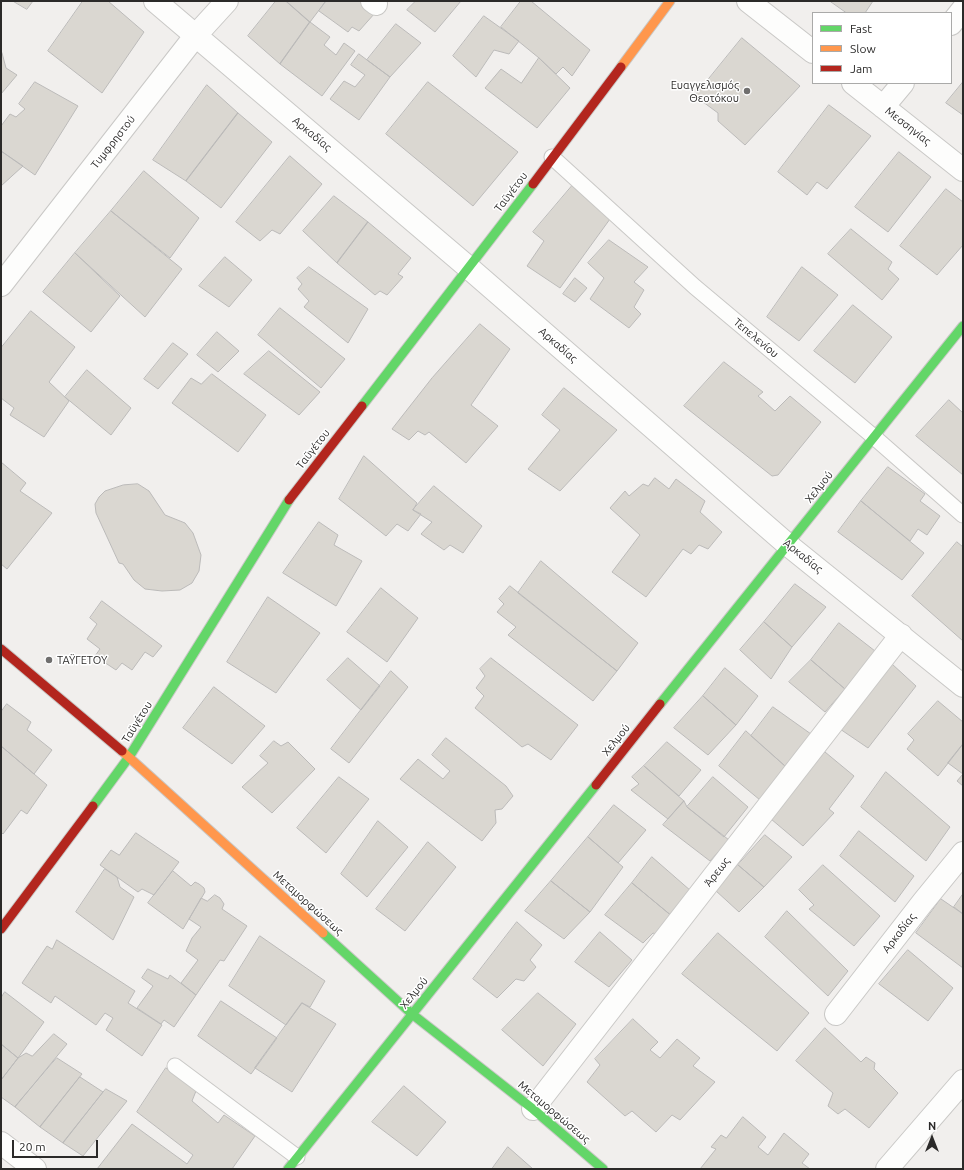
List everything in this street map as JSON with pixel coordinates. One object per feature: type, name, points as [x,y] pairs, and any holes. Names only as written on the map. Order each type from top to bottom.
[{"type":"street","name":"Αρκαδίας","points":[[155,1],[469,268],[788,544],[963,686]]},
{"type":"street","name":"Τυμφρηστού","points":[[1,285],[196,35],[226,1]]},
{"type":"street","name":"Ταϋγέτου","points":[[1,929],[129,757],[289,500],[469,268],[670,1]]},
{"type":"street","points":[[748,1],[812,51]]},
{"type":"street","points":[[952,23],[963,9]]},
{"type":"street","name":"Μεσσηνίας","points":[[854,84],[963,170]]},
{"type":"street","points":[[883,107],[902,84]]},
{"type":"street","name":"Χελμού","points":[[293,1163],[963,326]]},
{"type":"street","name":"Άρεως","points":[[533,1109],[901,635]]},
{"type":"street","name":"Μεταμορφώσεως","points":[[1,649],[129,757],[412,1014],[533,1109],[603,1169]]},
{"type":"street","name":"Αρκαδίας","points":[[836,1014],[918,908],[963,853]]},
{"type":"street","points":[[887,1169],[963,1081]]},
{"type":"street","points":[[1,1143],[35,1169]]},
{"type":"lane","name":"Τεπελενίου","points":[[552,157],[694,287],[963,515]]},
{"type":"lane","points":[[174,1066],[293,1163]]},
{"type":"building","points":[[13,1],[33,1],[27,9]]},
{"type":"building","points":[[83,1],[108,1],[144,32],[102,93],[48,51]]},
{"type":"building","points":[[276,1],[286,1],[310,22],[280,64],[248,36]]},
{"type":"building","points":[[286,1],[326,1],[310,22]]},
{"type":"building","points":[[326,1],[363,1],[375,13],[359,31],[352,27],[348,32],[319,11]]},
{"type":"building","points":[[416,1],[461,1],[435,32],[407,10]]},
{"type":"building","points":[[521,1],[531,1],[590,50],[572,76],[563,67],[556,74],[501,27]]},
{"type":"building","points":[[830,1],[873,1],[866,12],[846,12]]},
{"type":"building","points":[[484,16],[519,41],[509,54],[494,50],[476,77],[453,56]]},
{"type":"building","points":[[310,22],[330,37],[324,45],[336,55],[344,43],[355,51],[322,96],[280,64]]},
{"type":"building","points":[[396,24],[421,43],[390,77],[367,60]]},
{"type":"building","name":"Ευαγγελισμός Θεοτόκου","points":[[742,38],[800,86],[745,145],[718,121],[718,113],[695,96]]},
{"type":"building","points":[[1,51],[6,68],[17,75],[1,94]]},
{"type":"building","points":[[359,54],[390,77],[359,120],[330,99],[344,81],[355,87],[365,75],[351,65]]},
{"type":"building","points":[[539,58],[570,88],[537,128],[485,88],[501,69],[521,83]]},
{"type":"building","points":[[35,82],[78,106],[35,175],[1,151],[1,126],[10,114],[16,117],[25,109],[19,104]]},
{"type":"building","points":[[428,82],[518,152],[473,206],[386,134]]},
{"type":"building","points":[[963,82],[963,115],[946,103]]},
{"type":"building","points":[[207,85],[238,113],[186,181],[153,160]]},
{"type":"building","points":[[829,105],[871,136],[827,189],[817,182],[807,195],[778,172]]},
{"type":"building","points":[[238,113],[272,142],[221,208],[186,181]]},
{"type":"building","points":[[1,151],[23,166],[1,186]]},
{"type":"building","points":[[899,152],[931,177],[888,232],[855,207]]},
{"type":"building","points":[[290,156],[322,184],[280,234],[272,230],[260,241],[236,222]]},
{"type":"building","points":[[144,171],[199,218],[170,258],[111,211]]},
{"type":"building","points":[[572,186],[610,219],[560,288],[527,266],[544,241],[533,232]]},
{"type":"building","points":[[946,189],[963,202],[963,245],[937,275],[900,246]]},
{"type":"building","points":[[334,196],[368,222],[337,263],[303,231]]},
{"type":"building","points":[[111,211],[182,269],[145,317],[75,253]]},
{"type":"building","points":[[368,222],[411,258],[398,274],[403,277],[387,295],[380,291],[375,295],[337,263]]},
{"type":"building","points":[[851,229],[892,262],[888,269],[899,279],[882,300],[828,254]]},
{"type":"building","points":[[609,240],[648,267],[634,282],[644,290],[634,307],[641,314],[629,328],[590,299],[604,278],[588,263]]},
{"type":"building","points":[[75,253],[120,296],[91,332],[43,292]]},
{"type":"building","points":[[225,257],[252,280],[229,307],[199,286]]},
{"type":"building","points":[[309,267],[368,309],[348,343],[304,307],[309,301],[298,289],[302,284],[297,278]]},
{"type":"building","points":[[802,267],[838,295],[799,341],[767,317]]},
{"type":"building","points":[[575,278],[587,288],[575,302],[563,294]]},
{"type":"building","points":[[853,305],[892,337],[855,383],[814,351]]},
{"type":"building","points":[[280,308],[345,359],[321,388],[258,335]]},
{"type":"building","points":[[31,311],[75,347],[49,382],[69,401],[44,437],[10,415],[14,408],[1,398],[1,348]]},
{"type":"building","points":[[480,324],[510,349],[471,405],[498,426],[466,463],[429,432],[425,435],[418,431],[409,440],[392,429],[432,378]]},
{"type":"building","points":[[217,332],[239,351],[218,372],[197,355]]},
{"type":"building","points":[[173,343],[188,354],[158,389],[144,379]]},
{"type":"building","points":[[269,351],[320,392],[299,415],[244,374]]},
{"type":"building","points":[[724,362],[763,392],[758,396],[775,411],[790,396],[821,422],[778,475],[772,476],[684,406]]},
{"type":"building","points":[[87,370],[131,408],[111,435],[65,397]]},
{"type":"building","points":[[212,374],[266,415],[238,452],[172,403],[191,378],[201,384]]},
{"type":"building","points":[[564,388],[617,430],[560,491],[528,469],[560,430],[542,415]]},
{"type":"building","points":[[949,400],[963,413],[963,475],[916,436]]},
{"type":"building","points":[[364,456],[417,503],[413,510],[421,514],[408,531],[397,524],[386,536],[339,499]]},
{"type":"building","points":[[1,462],[26,483],[20,491],[52,513],[7,569],[1,564]]},
{"type":"building","points":[[888,467],[925,494],[920,501],[940,516],[927,535],[918,529],[910,541],[861,501]]},
{"type":"building","points":[[655,478],[669,489],[676,479],[705,501],[700,512],[722,532],[708,549],[699,545],[691,554],[683,549],[646,597],[612,572],[640,535],[610,508],[625,491],[629,496],[643,484],[648,486]]},
{"type":"building","points":[[138,484],[149,491],[165,515],[185,523],[193,533],[201,555],[199,571],[192,583],[180,590],[162,591],[145,589],[134,580],[123,564],[119,563],[96,513],[95,504],[105,491],[123,485]]},
{"type":"building","points":[[434,486],[482,526],[463,553],[450,545],[444,550],[421,534],[432,522],[413,510]]},
{"type":"building","points":[[861,501],[924,553],[902,580],[838,532]]},
{"type":"building","points":[[319,522],[338,535],[334,545],[362,561],[336,606],[283,573]]},
{"type":"building","points":[[957,542],[963,547],[963,641],[912,596]]},
{"type":"building","points":[[541,561],[638,643],[617,671],[518,593]]},
{"type":"building","points":[[795,584],[826,607],[792,647],[764,622]]},
{"type":"building","points":[[510,586],[617,671],[593,701],[508,635],[516,627],[497,612],[504,604],[499,599]]},
{"type":"building","points":[[381,588],[418,618],[387,662],[347,632]]},
{"type":"building","points":[[268,597],[320,633],[276,693],[227,662]]},
{"type":"building","points":[[102,601],[162,646],[153,657],[145,652],[132,670],[122,663],[116,670],[95,656],[100,649],[87,639],[97,624],[90,618]]},
{"type":"building","points":[[764,622],[792,647],[771,679],[740,650]]},
{"type":"building","points":[[839,623],[875,651],[845,689],[811,660]]},
{"type":"building","points":[[348,658],[380,686],[361,710],[327,680]]},
{"type":"building","points":[[491,658],[578,725],[551,760],[528,744],[522,747],[475,708],[484,696],[476,688],[485,676],[480,669]]},
{"type":"building","points":[[811,660],[845,689],[825,712],[789,682]]},
{"type":"building","points":[[892,664],[916,686],[868,748],[840,729]]},
{"type":"building","points":[[725,668],[758,696],[736,725],[703,696]]},
{"type":"building","points":[[391,671],[408,687],[349,763],[331,749]]},
{"type":"building","points":[[214,687],[265,726],[232,764],[183,728]]},
{"type":"building","points":[[703,696],[736,725],[708,755],[674,728]]},
{"type":"building","points":[[938,701],[963,722],[963,744],[938,776],[907,749],[914,740],[908,734]]},
{"type":"building","points":[[7,704],[31,722],[27,730],[52,750],[34,774],[1,746],[1,712]]},
{"type":"building","points":[[773,707],[811,734],[785,766],[751,736]]},
{"type":"building","points":[[746,731],[785,766],[760,800],[719,766]]},
{"type":"building","points":[[446,738],[506,786],[513,796],[502,809],[495,810],[496,823],[482,841],[400,779],[418,759],[443,779],[450,771],[432,755]]},
{"type":"building","points":[[274,741],[281,746],[288,742],[315,769],[272,813],[242,787],[268,763],[260,756]]},
{"type":"building","points":[[667,742],[701,770],[679,796],[644,766]]},
{"type":"building","points":[[963,744],[963,774],[948,763]]},
{"type":"building","points":[[1,746],[47,785],[27,814],[21,810],[3,834],[1,832]]},
{"type":"building","points":[[825,752],[854,776],[829,809],[834,813],[803,846],[771,819]]},
{"type":"building","points":[[644,766],[684,801],[668,819],[631,790],[639,784],[632,777]]},
{"type":"building","points":[[886,772],[950,827],[926,861],[861,807]]},
{"type":"building","points":[[963,774],[963,786],[957,781]]},
{"type":"building","points":[[339,777],[369,799],[326,853],[297,828]]},
{"type":"building","points":[[713,777],[748,807],[724,837],[687,807]]},
{"type":"building","points":[[684,801],[687,807],[729,840],[710,861],[663,825]]},
{"type":"building","points":[[614,805],[646,830],[618,863],[588,837]]},
{"type":"building","points":[[378,821],[408,847],[367,897],[341,874]]},
{"type":"building","points":[[859,831],[914,876],[895,902],[840,856]]},
{"type":"building","points":[[136,833],[179,862],[154,895],[142,889],[138,892],[100,865],[111,850],[119,855]]},
{"type":"building","points":[[765,835],[792,857],[764,887],[738,865]]},
{"type":"building","points":[[588,837],[623,867],[590,912],[551,881]]},
{"type":"building","points":[[428,842],[456,867],[405,931],[376,909]]},
{"type":"building","points":[[652,857],[691,891],[673,917],[632,883]]},
{"type":"building","points":[[738,865],[764,887],[739,912],[715,890]]},
{"type":"building","points":[[823,865],[880,916],[854,946],[809,909],[814,905],[799,890]]},
{"type":"building","points":[[105,869],[117,877],[120,887],[134,897],[113,940],[76,912]]},
{"type":"building","points":[[173,871],[191,886],[195,882],[199,884],[204,888],[205,892],[183,929],[148,903]]},
{"type":"building","points":[[551,881],[590,912],[564,939],[525,911]]},
{"type":"building","points":[[632,883],[673,917],[658,935],[653,933],[643,943],[605,915]]},
{"type":"building","points":[[963,894],[963,914],[954,907]]},
{"type":"building","points":[[215,895],[220,898],[224,904],[222,909],[247,926],[224,961],[220,960],[196,995],[181,983],[198,960],[186,951],[192,938],[201,927],[189,919],[201,898],[207,901]]},
{"type":"building","points":[[941,899],[963,914],[963,968],[916,933]]},
{"type":"building","points":[[787,911],[848,971],[828,996],[765,937]]},
{"type":"building","points":[[517,922],[542,945],[530,960],[536,967],[524,981],[516,979],[497,998],[473,979]]},
{"type":"building","points":[[600,932],[632,960],[609,987],[575,962]]},
{"type":"building","points":[[718,933],[809,1013],[777,1051],[682,974]]},
{"type":"building","points":[[260,936],[325,981],[310,1007],[302,1003],[286,1025],[229,986]]},
{"type":"building","points":[[57,940],[135,991],[128,1003],[162,1025],[142,1056],[106,1030],[113,1018],[105,1013],[96,1025],[55,996],[51,1003],[22,983],[47,946],[52,949]]},
{"type":"building","points":[[908,950],[953,988],[928,1021],[879,984]]},
{"type":"building","points":[[148,969],[168,979],[170,975],[196,995],[174,1027],[164,1020],[161,1024],[137,1008],[153,986],[142,978]]},
{"type":"building","points":[[5,992],[44,1022],[18,1058],[1,1044],[1,998]]},
{"type":"building","points":[[538,993],[576,1024],[543,1066],[502,1030]]},
{"type":"building","points":[[221,1001],[277,1038],[251,1074],[198,1036]]},
{"type":"building","points":[[302,1003],[336,1024],[292,1092],[255,1068]]},
{"type":"building","points":[[633,1019],[658,1042],[650,1050],[660,1058],[677,1039],[700,1058],[693,1066],[715,1082],[680,1120],[672,1115],[656,1132],[632,1111],[625,1116],[587,1082],[600,1065],[595,1059]]},
{"type":"building","points":[[825,1028],[861,1062],[866,1057],[875,1063],[874,1069],[898,1093],[869,1128],[845,1109],[838,1114],[828,1106],[833,1093],[796,1061]]},
{"type":"building","points":[[54,1034],[67,1044],[15,1107],[1,1097],[1,1080],[18,1058],[26,1053],[32,1056]]},
{"type":"building","points":[[1,1044],[18,1058],[1,1080]]},
{"type":"building","points":[[57,1058],[82,1074],[40,1127],[15,1107]]},
{"type":"building","points":[[166,1068],[196,1091],[192,1101],[218,1123],[224,1115],[255,1136],[232,1169],[97,1169],[132,1124],[187,1164],[193,1155],[137,1112]]},
{"type":"building","points":[[80,1077],[103,1092],[63,1143],[40,1127]]},
{"type":"building","points":[[404,1086],[446,1122],[417,1156],[372,1122]]},
{"type":"building","points":[[106,1089],[127,1101],[83,1156],[63,1143]]},
{"type":"building","points":[[743,1117],[766,1137],[758,1147],[768,1155],[784,1133],[809,1154],[802,1163],[810,1169],[700,1169],[716,1149],[711,1147],[721,1135],[726,1138]]},
{"type":"building","points":[[508,1147],[533,1169],[492,1169]]},
{"type":"traffic: fast","points":[[362,406],[533,184]]},
{"type":"traffic: fast","points":[[660,704],[963,326]]},
{"type":"traffic: fast","points":[[93,806],[129,757],[289,500]]},
{"type":"traffic: fast","points":[[288,1169],[596,785]]},
{"type":"traffic: fast","points":[[323,933],[412,1014],[533,1109],[603,1169]]},
{"type":"traffic: slow","points":[[621,67],[670,1]]},
{"type":"traffic: slow","points":[[122,751],[323,933]]},
{"type":"traffic: jam","points":[[533,184],[621,67]]},
{"type":"traffic: jam","points":[[289,500],[362,406]]},
{"type":"traffic: jam","points":[[1,649],[122,751]]},
{"type":"traffic: jam","points":[[596,785],[660,704]]},
{"type":"traffic: jam","points":[[1,929],[93,806]]},
{"type":"place","name":"Ευαγγελισμός Θεοτόκου","points":[[747,91]]},
{"type":"place","name":"ΤΑΫΓΕΤΟΥ","points":[[49,660]]}]
